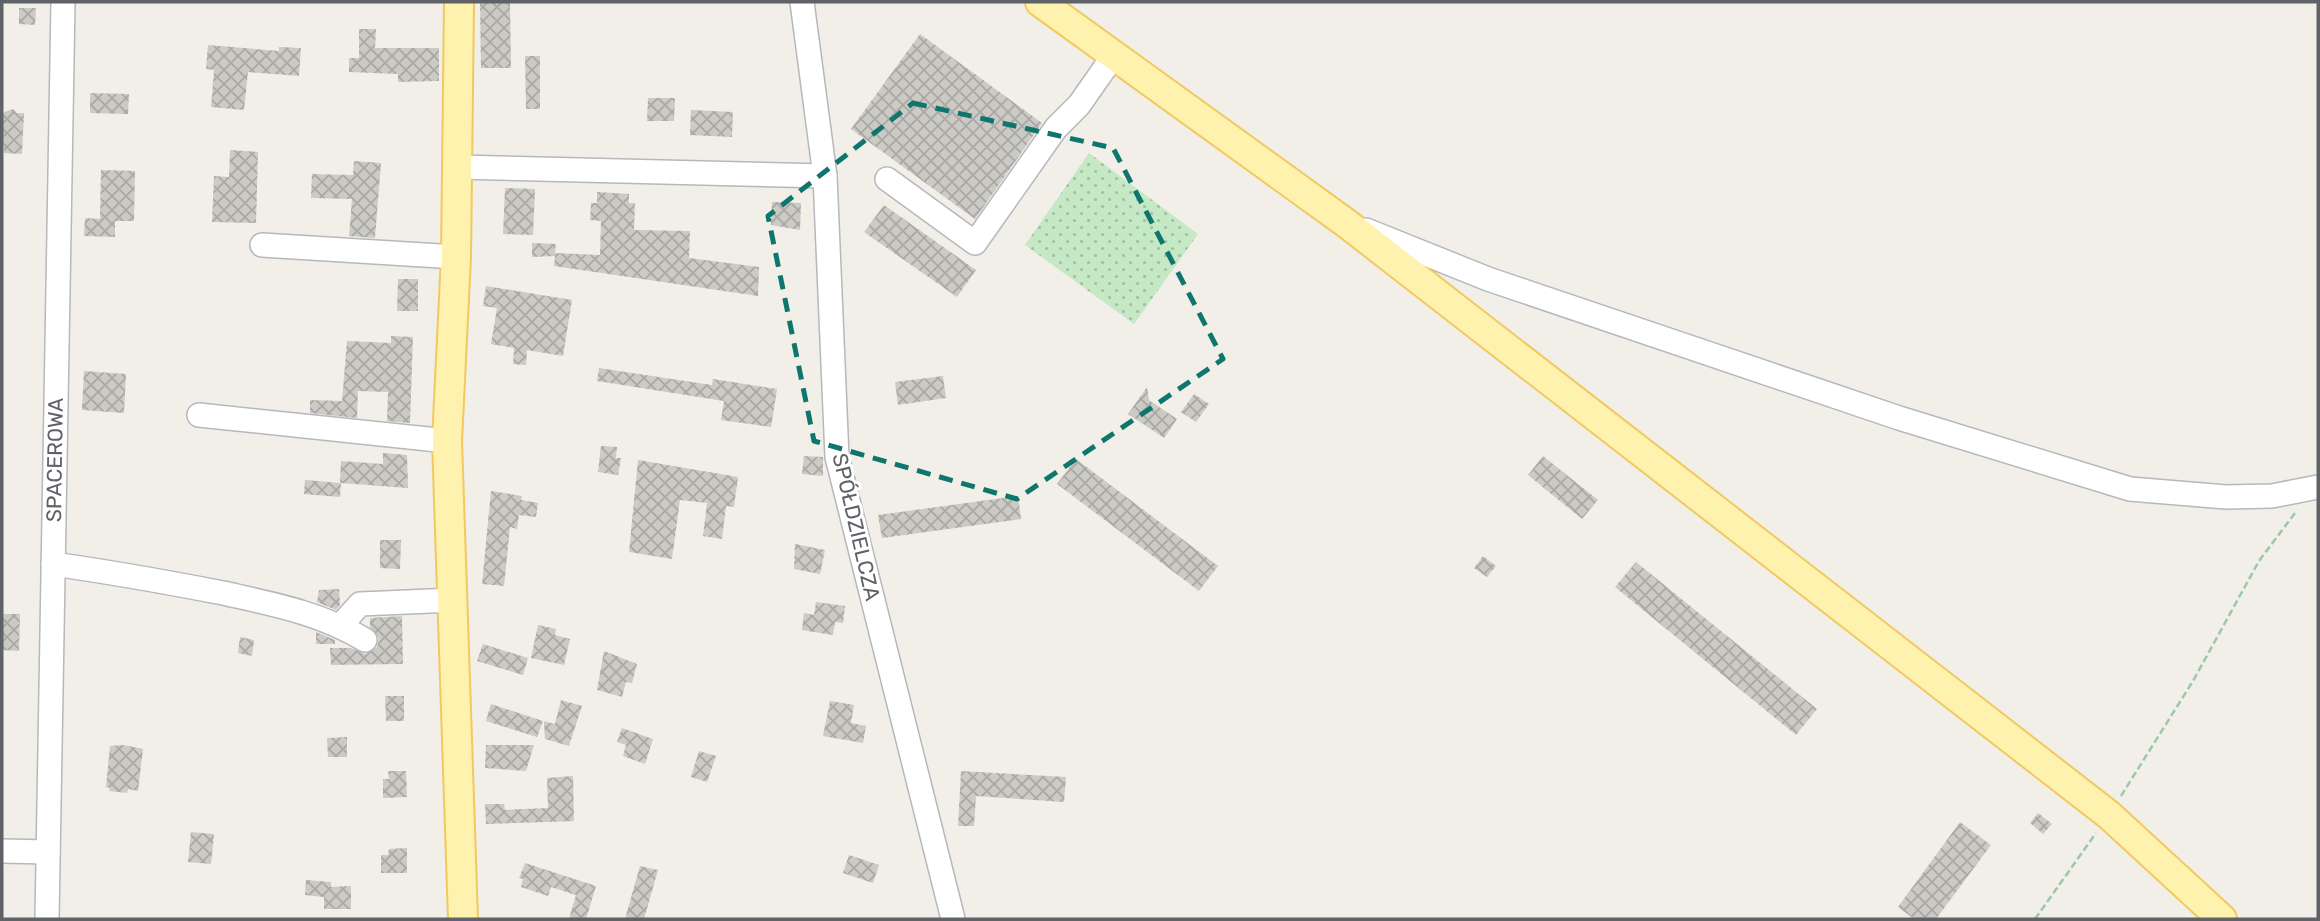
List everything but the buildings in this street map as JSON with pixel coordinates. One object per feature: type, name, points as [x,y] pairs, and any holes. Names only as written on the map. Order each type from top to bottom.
[{"type":"main road","points":[[459,2],[456,257],[447,441],[463,919]]},
{"type":"main road","points":[[1040,2],[1346,223],[1452,305],[2109,815],[2222,919]]},
{"type":"street","name":"SPACEROWA","points":[[47,919],[63,2]]},
{"type":"street","name":"SPÓŁDZIELCZA","points":[[802,2],[825,176],[837,457],[953,919]]},
{"type":"street","points":[[887,179],[975,243],[1056,128],[1079,105],[1114,55]]},
{"type":"street","points":[[457,167],[825,176]]},
{"type":"street","points":[[1346,223],[1480,276],[1899,418],[2130,489],[2226,497],[2272,496],[2318,487]]},
{"type":"street","points":[[262,245],[456,257]]},
{"type":"street","points":[[1452,305],[1459,286],[1467,279],[1480,276]]},
{"type":"street","points":[[199,415],[447,441]]},
{"type":"street","points":[[53,564],[149,578],[265,602],[341,625],[365,640]]},
{"type":"street","points":[[341,625],[360,604],[454,600]]},
{"type":"street","points":[[2,851],[48,852]]},
{"type":"path","points":[[2035,919],[2109,815],[2193,681],[2259,561],[2296,512]]},
{"type":"highlighted area","points":[[913,103],[1113,148],[1223,359],[1017,499],[814,441],[768,216]]},
{"type":"green space","points":[[1089,153],[1198,234],[1134,324],[1025,245]]}]
